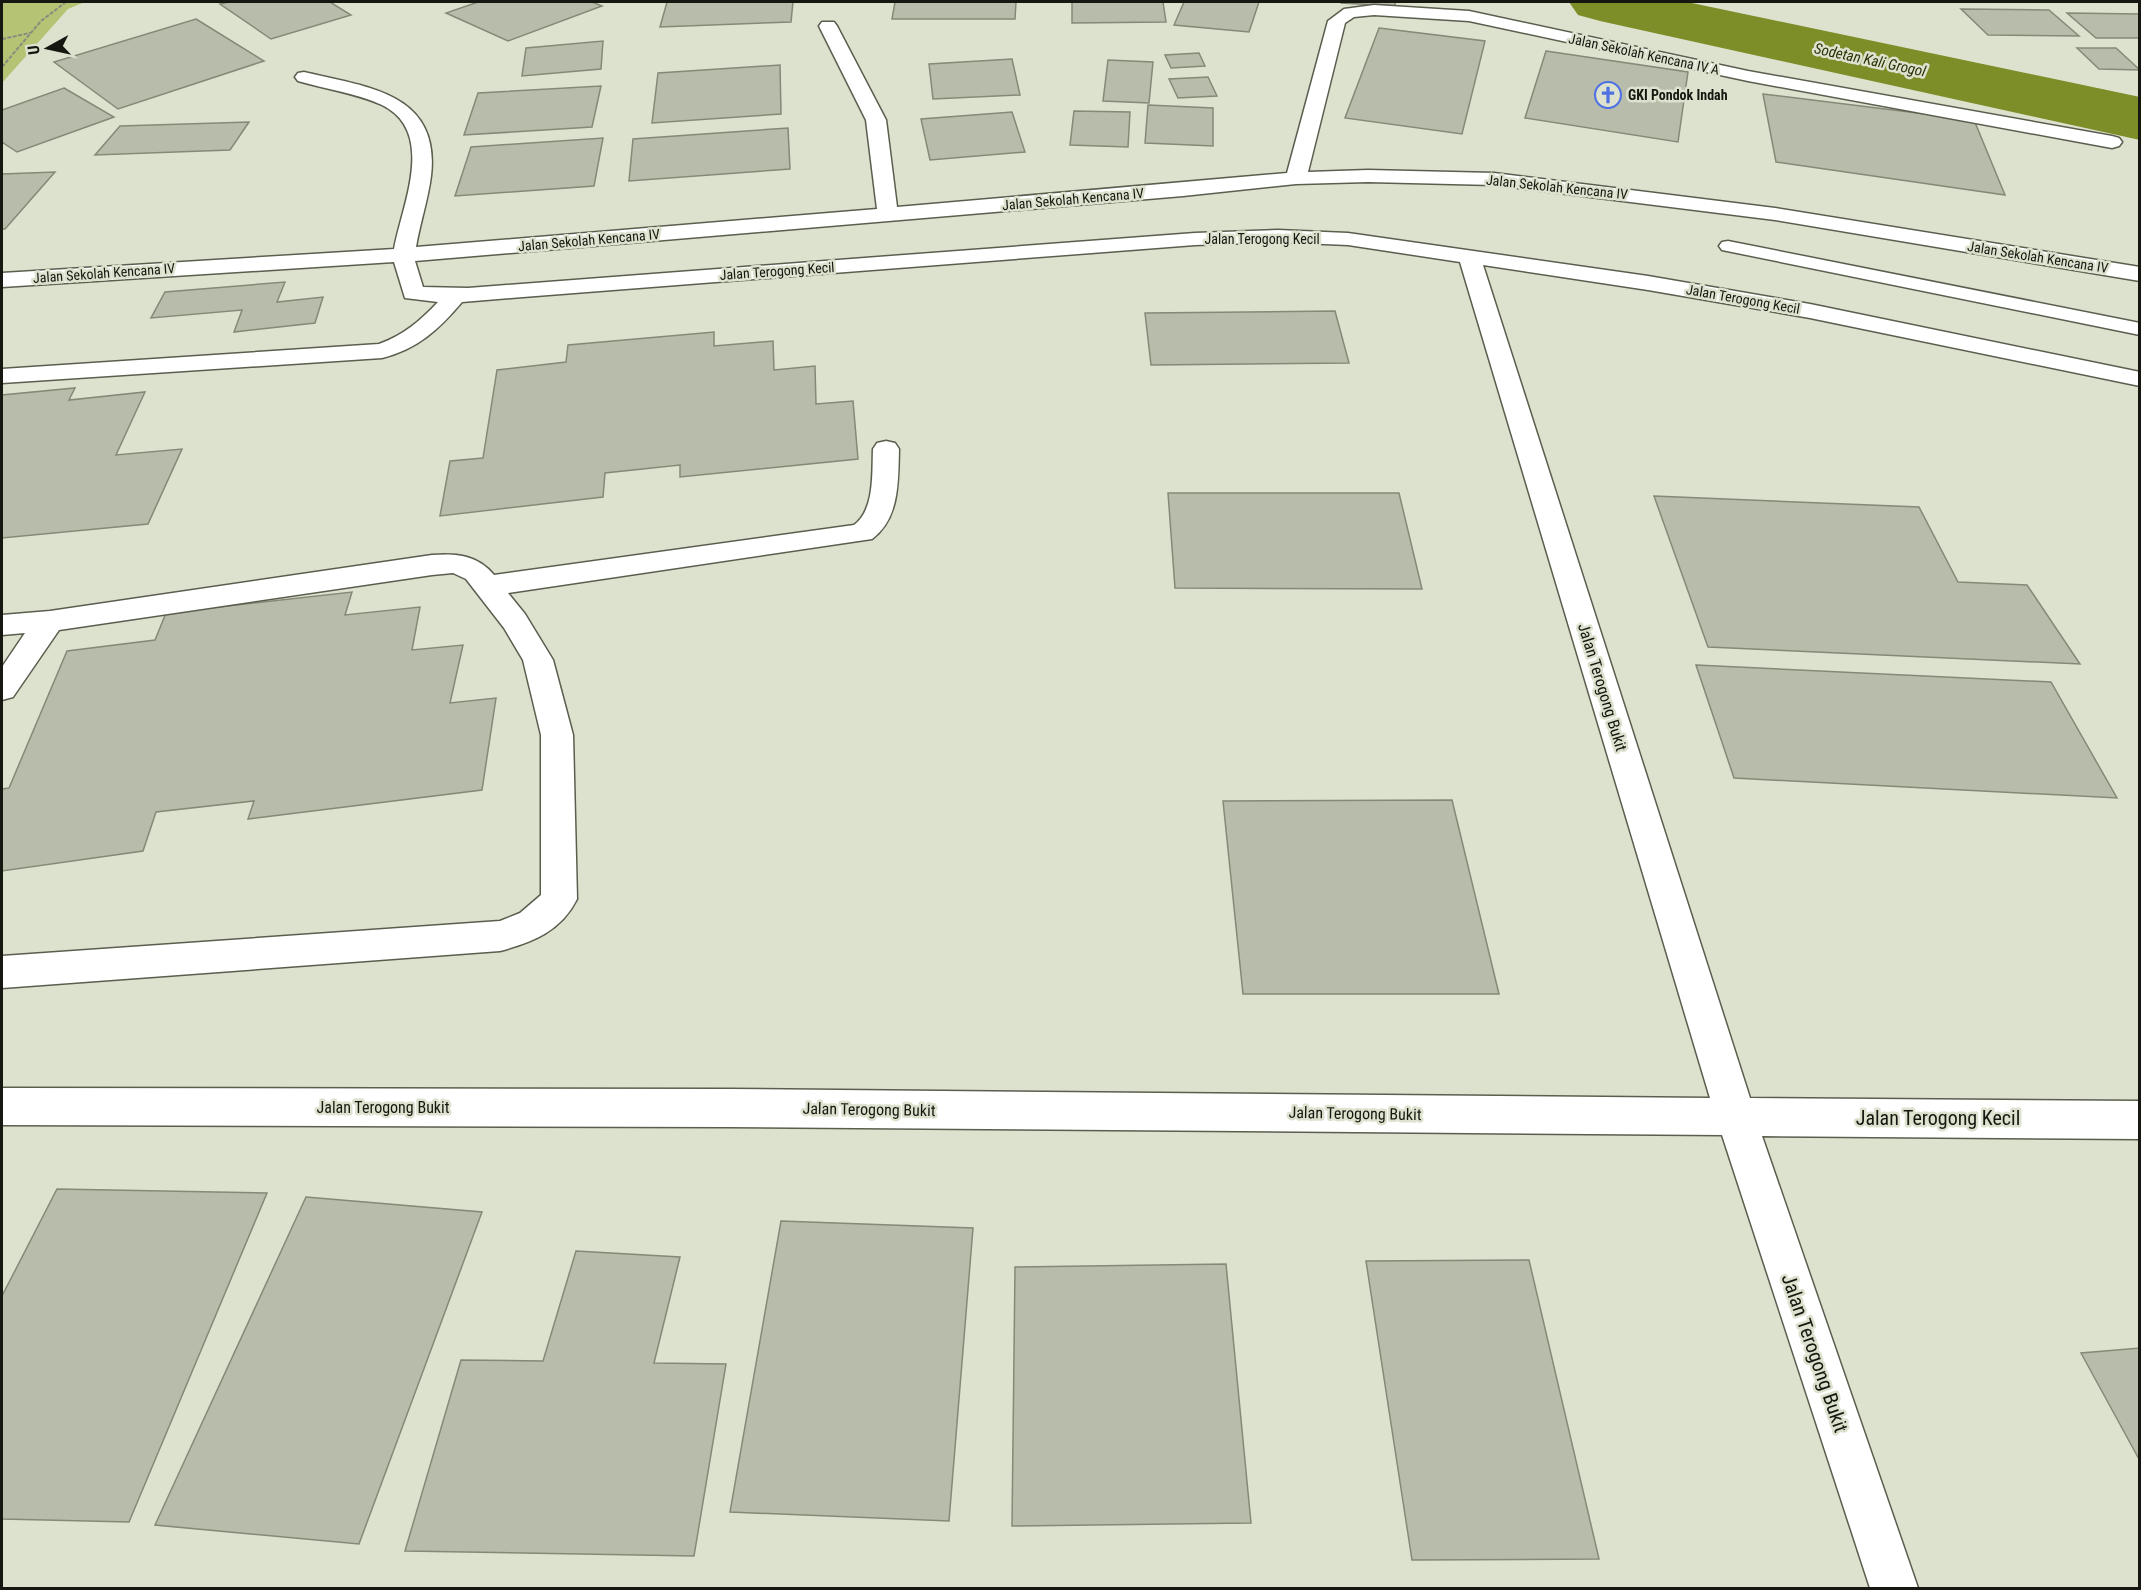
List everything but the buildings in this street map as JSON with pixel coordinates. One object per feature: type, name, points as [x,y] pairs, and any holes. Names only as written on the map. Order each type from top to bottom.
[{"type":"street","name":"Jalan Sekolah Kencana IV A","points":[[1296,178],[1337,21],[1350,13],[1374,10],[1469,16],[1748,76],[2112,142]]},
{"type":"street","points":[[828,26],[876,120],[888,215]]},
{"type":"street","points":[[304,77],[372,95],[399,107],[414,122],[425,161],[403,255]]},
{"type":"street","name":"Jalan Sekolah Kencana IV","points":[[2,280],[403,255],[888,215],[1189,215],[1296,178],[1380,176],[1482,179],[1582,189],[1775,214],[2139,274]]},
{"type":"street","name":"Jalan Terogong Kecil","points":[[403,255],[413,293],[455,296],[1189,215],[1278,236],[1348,239],[1647,283],[1810,311],[2139,379]]},
{"type":"street","name":"Jalan Terogong Bukit","points":[[1470,258],[1736,1117],[1894,1588]]},
{"type":"street","points":[[2,376],[381,351],[406,344],[422,333],[455,296]]},
{"type":"street","points":[[486,586],[862,533],[872,528],[879,515],[886,449]]},
{"type":"street","points":[[2,625],[50,621],[456,563],[476,572],[515,621],[538,660],[557,735],[559,899],[547,916],[531,927],[500,936],[2,972]]},
{"type":"street","points":[[2,689],[50,621]]},
{"type":"street","name":"Jalan Terogong Bukit","points":[[2,1107],[741,1108],[1736,1117]]},
{"type":"street","name":"Jalan Terogong Kecil","points":[[1736,1117],[2139,1120]]},
{"type":"lane","points":[[1728,246],[2139,330]]},
{"type":"path","points":[[2,67],[47,15],[66,2]]},
{"type":"path","points":[[2,39],[30,33]]},
{"type":"green space","points":[[2,2],[85,2],[68,9],[2,83]]},
{"type":"waterway","name":"Sodetan Kali Grogol","points":[[1600,2],[2140,119]]},
{"type":"place","name":"GKI Pondok Indah","points":[[1608,95]]}]
